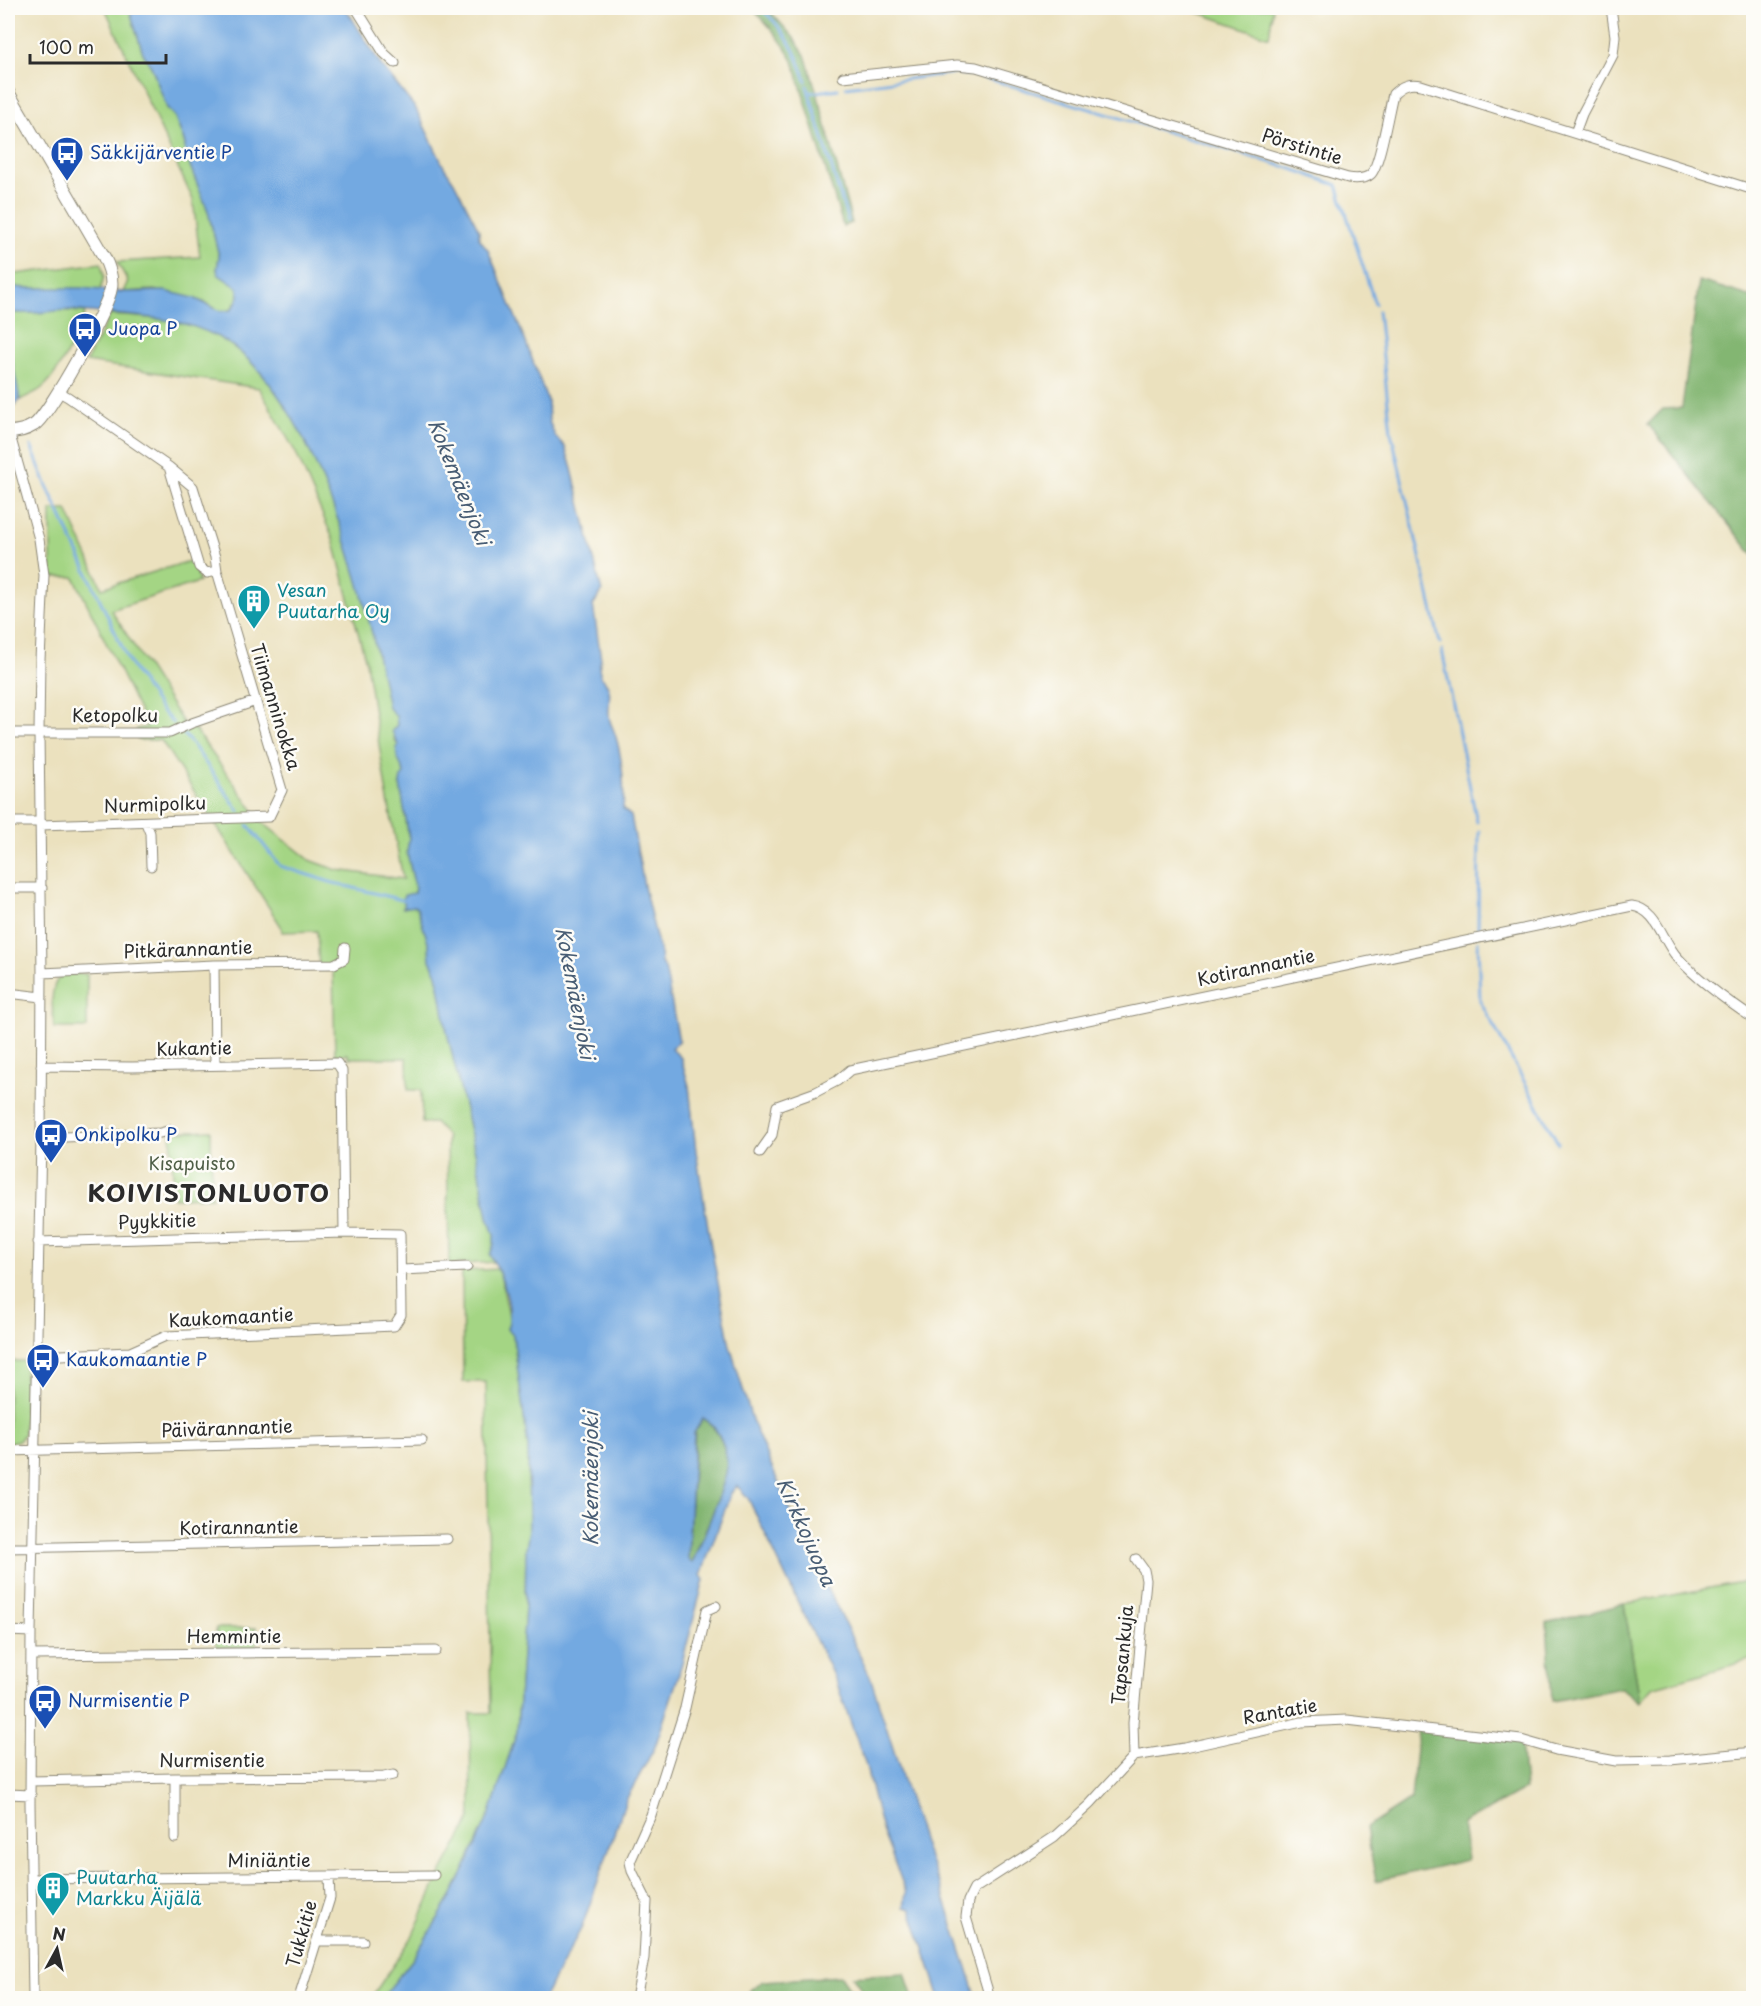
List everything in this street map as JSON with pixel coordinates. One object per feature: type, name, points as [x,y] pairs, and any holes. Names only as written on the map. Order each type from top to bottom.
[{"type":"street","points":[[356,8],[384,53],[395,63]]},
{"type":"street","points":[[1575,133],[1582,114],[1613,55],[1615,36],[1611,8]]},
{"type":"street","name":"Pörstintie","points":[[843,77],[957,65],[976,67],[1337,175],[1359,179],[1371,175],[1377,164],[1393,94],[1400,87],[1410,84],[1421,85],[1754,190]]},
{"type":"street","points":[[8,92],[104,257],[111,273],[111,289],[98,320],[43,417],[34,426],[8,431],[39,539],[44,575],[39,733],[42,888],[41,1138],[31,1632],[33,1998]]},
{"type":"street","name":"Tiimanninokka","points":[[59,392],[169,467],[193,487],[282,790],[269,817]]},
{"type":"street","points":[[169,467],[199,567],[207,573],[217,571]]},
{"type":"street","name":"Ketopolku","points":[[8,733],[170,733],[256,701]]},
{"type":"street","name":"Nurmipolku","points":[[8,822],[41,824],[146,822],[269,817]]},
{"type":"street","points":[[146,822],[150,833],[151,866]]},
{"type":"street","points":[[8,888],[42,888]]},
{"type":"street","name":"Kotirannantie","points":[[760,1152],[772,1135],[777,1106],[816,1092],[837,1081],[850,1070],[1632,906],[1641,907],[1649,913],[1676,956],[1724,999],[1754,1019]]},
{"type":"street","name":"Pitkärannantie","points":[[42,973],[214,965],[334,964],[344,959],[345,948]]},
{"type":"street","points":[[214,965],[215,1065]]},
{"type":"street","points":[[8,993],[42,997]]},
{"type":"street","name":"Kukantie","points":[[41,1066],[337,1063],[342,1071],[344,1233]]},
{"type":"street","points":[[41,1138],[160,1133],[171,1130]]},
{"type":"street","name":"Pyykkitie","points":[[38,1242],[344,1233],[400,1234],[400,1315],[394,1326]]},
{"type":"street","points":[[401,1270],[467,1267]]},
{"type":"street","name":"Kaukomaantie","points":[[37,1356],[130,1352],[166,1336],[394,1326]]},
{"type":"street","name":"Päivärannantie","points":[[8,1450],[422,1440]]},
{"type":"street","name":"Kotirannantie","points":[[8,1548],[447,1539]]},
{"type":"street","name":"Tapsankuja","points":[[1134,1756],[1133,1723],[1146,1580],[1144,1570],[1136,1559]]},
{"type":"street","points":[[636,1998],[644,1958],[647,1901],[630,1862],[651,1815],[682,1718],[707,1610],[716,1606]]},
{"type":"street","points":[[8,1631],[31,1632]]},
{"type":"street","name":"Hemmintie","points":[[32,1655],[436,1651]]},
{"type":"street","name":"Rantatie","points":[[1134,1756],[1184,1749],[1302,1722],[1347,1720],[1521,1740],[1556,1750],[1616,1761],[1670,1760],[1754,1752]]},
{"type":"street","points":[[990,1998],[966,1917],[968,1901],[974,1889],[1054,1837],[1090,1804],[1134,1756]]},
{"type":"street","name":"Nurmisentie","points":[[31,1780],[384,1777],[393,1774]]},
{"type":"street","points":[[175,1778],[175,1838]]},
{"type":"street","points":[[8,1794],[31,1795]]},
{"type":"street","name":"Miniäntie","points":[[31,1879],[434,1875]]},
{"type":"street","name":"Tukkitie","points":[[299,1998],[330,1898],[329,1877]]},
{"type":"street","points":[[318,1941],[363,1941]]},
{"type":"green space","points":[[105,8],[129,8],[143,53],[152,68],[167,108],[175,117],[185,144],[185,153],[208,211],[219,256],[217,270],[220,275],[238,288],[239,296],[231,310],[220,311],[204,302],[154,290],[123,292],[128,281],[117,262],[200,257],[193,200]]},
{"type":"green space","points":[[751,8],[767,8],[794,38],[805,55],[852,223],[843,226],[793,61],[775,33]]},
{"type":"green space","points":[[1185,8],[1273,8],[1269,37]]},
{"type":"green space","points":[[101,263],[104,276],[100,292],[8,286],[8,275]]},
{"type":"green space","points":[[1699,281],[1753,297],[1753,555],[1648,424],[1663,409],[1682,408]]},
{"type":"green space","points":[[56,310],[85,312],[74,341],[54,374],[42,388],[20,400],[9,348],[8,318],[10,313]]},
{"type":"green space","points":[[110,315],[153,318],[194,326],[220,338],[254,365],[284,404],[310,452],[332,505],[352,560],[367,614],[388,707],[396,716],[394,739],[398,745],[397,757],[404,774],[400,784],[409,839],[407,853],[415,887],[414,893],[403,907],[418,908],[429,945],[430,960],[437,974],[447,1032],[494,1235],[490,1255],[495,1262],[449,1265],[447,1136],[435,1123],[422,1123],[421,1090],[408,1090],[407,1058],[349,1058],[348,1054],[335,1055],[333,970],[319,969],[317,931],[282,932],[281,926],[161,740],[138,740],[137,729],[147,727],[74,577],[51,577],[51,510],[67,510],[102,588],[193,560],[199,582],[111,610],[183,723],[196,731],[262,822],[310,860],[337,870],[403,879],[366,662],[333,539],[296,453],[259,388],[86,362]]},
{"type":"green space","points":[[64,974],[87,974],[87,1028],[54,1028],[53,991],[55,984]]},
{"type":"green space","name":"Kisapuisto","points":[[211,1130],[212,1197],[174,1198],[171,1132]]},
{"type":"green space","points":[[499,1269],[510,1321],[507,1329],[513,1334],[528,1447],[529,1530],[517,1732],[490,1813],[447,1904],[413,1959],[382,1998],[371,1998],[411,1939],[438,1879],[471,1818],[470,1713],[491,1713],[486,1382],[463,1382],[462,1271]]},
{"type":"green space","points":[[8,1361],[25,1361],[24,1433],[20,1440],[8,1443]]},
{"type":"green space","points":[[703,1418],[718,1434],[726,1456],[727,1470],[716,1505],[692,1563],[688,1558],[695,1432]]},
{"type":"green space","points":[[1753,1580],[1753,1659],[1652,1688],[1640,1702],[1624,1604]]},
{"type":"green space","points":[[1624,1604],[1640,1702],[1621,1688],[1552,1701],[1547,1623]]},
{"type":"green space","points":[[216,1628],[256,1628],[256,1648],[216,1648]]},
{"type":"green space","points":[[1418,1728],[1521,1740],[1525,1789],[1462,1824],[1467,1860],[1376,1881],[1366,1828],[1411,1799]]},
{"type":"green space","points":[[905,1973],[913,1998],[868,1998],[852,1976]]},
{"type":"green space","points":[[841,1976],[856,1998],[745,1998],[751,1989],[763,1981]]},
{"type":"water","name":"Kokemäenjoki","points":[[129,8],[343,8],[350,15],[381,65],[416,109],[444,167],[479,230],[479,238],[488,250],[548,402],[549,421],[555,436],[565,447],[571,465],[602,592],[593,605],[601,659],[599,668],[610,693],[609,715],[615,732],[622,771],[623,809],[631,816],[645,891],[661,963],[665,968],[679,1041],[671,1048],[681,1058],[689,1086],[696,1151],[730,1346],[754,1426],[789,1507],[870,1676],[925,1849],[940,1885],[977,1998],[940,1998],[911,1909],[904,1907],[906,1892],[882,1830],[865,1763],[837,1684],[748,1498],[737,1486],[731,1493],[701,1575],[704,1580],[679,1674],[655,1747],[626,1800],[582,1927],[544,1997],[382,1998],[413,1959],[462,1875],[490,1813],[517,1732],[529,1529],[528,1447],[513,1335],[507,1329],[508,1302],[502,1281],[490,1255],[494,1235],[447,1032],[437,974],[430,960],[429,945],[417,908],[414,906],[403,908],[404,895],[414,893],[415,887],[407,853],[409,838],[400,784],[404,774],[397,757],[398,745],[392,731],[397,725],[396,716],[388,707],[367,614],[351,559],[332,503],[309,450],[282,402],[252,363],[218,337],[201,329],[146,317],[72,310],[10,313],[8,318],[8,286],[81,288],[123,292],[165,291],[194,298],[220,311],[231,310],[235,305],[239,296],[238,288],[219,275],[217,270],[219,256],[208,211],[185,153],[185,144],[175,117],[167,108],[152,68],[143,53]],"holes":[[[703,1418],[721,1438],[727,1466],[718,1499],[692,1563],[688,1558],[694,1433]]]},
{"type":"water","points":[[8,339],[20,400],[15,406],[8,399]]},
{"type":"waterway","points":[[760,8],[776,23],[789,41],[806,81]]},
{"type":"waterway","points":[[846,87],[954,73],[975,75],[1289,168],[1337,185],[1375,304]]},
{"type":"waterway","points":[[807,86],[848,221]]},
{"type":"waterway","points":[[809,93],[838,89]]},
{"type":"waterway","points":[[1378,311],[1391,432],[1440,643]]},
{"type":"waterway","points":[[31,446],[46,484],[130,664],[160,709],[173,723]]},
{"type":"waterway","points":[[1442,650],[1477,822]]},
{"type":"waterway","points":[[184,735],[239,811]]},
{"type":"waterway","points":[[248,825],[280,866],[330,882],[406,901]]},
{"type":"waterway","points":[[1478,934],[1479,831]]},
{"type":"waterway","points":[[1478,941],[1480,1001],[1558,1143]]},
{"type":"place","name":"Säkkijärventie P","points":[[67,182]]},
{"type":"place","name":"Juopa P","points":[[85,358]]},
{"type":"place","name":"Vesan Puutarha Oy","points":[[254,630]]},
{"type":"place","name":"Onkipolku P","points":[[51,1164]]},
{"type":"place","name":"Kaukomaantie P","points":[[43,1389]]},
{"type":"place","name":"Nurmisentie P","points":[[45,1730]]},
{"type":"place","name":"Puutarha Markku Äijälä","points":[[53,1917]]},
{"type":"district","name":"KOIVISTONLUOTO","points":[[209,1194]]},
{"type":"water label","name":"Kirkkojuopa","points":[[806,1532]]}]
